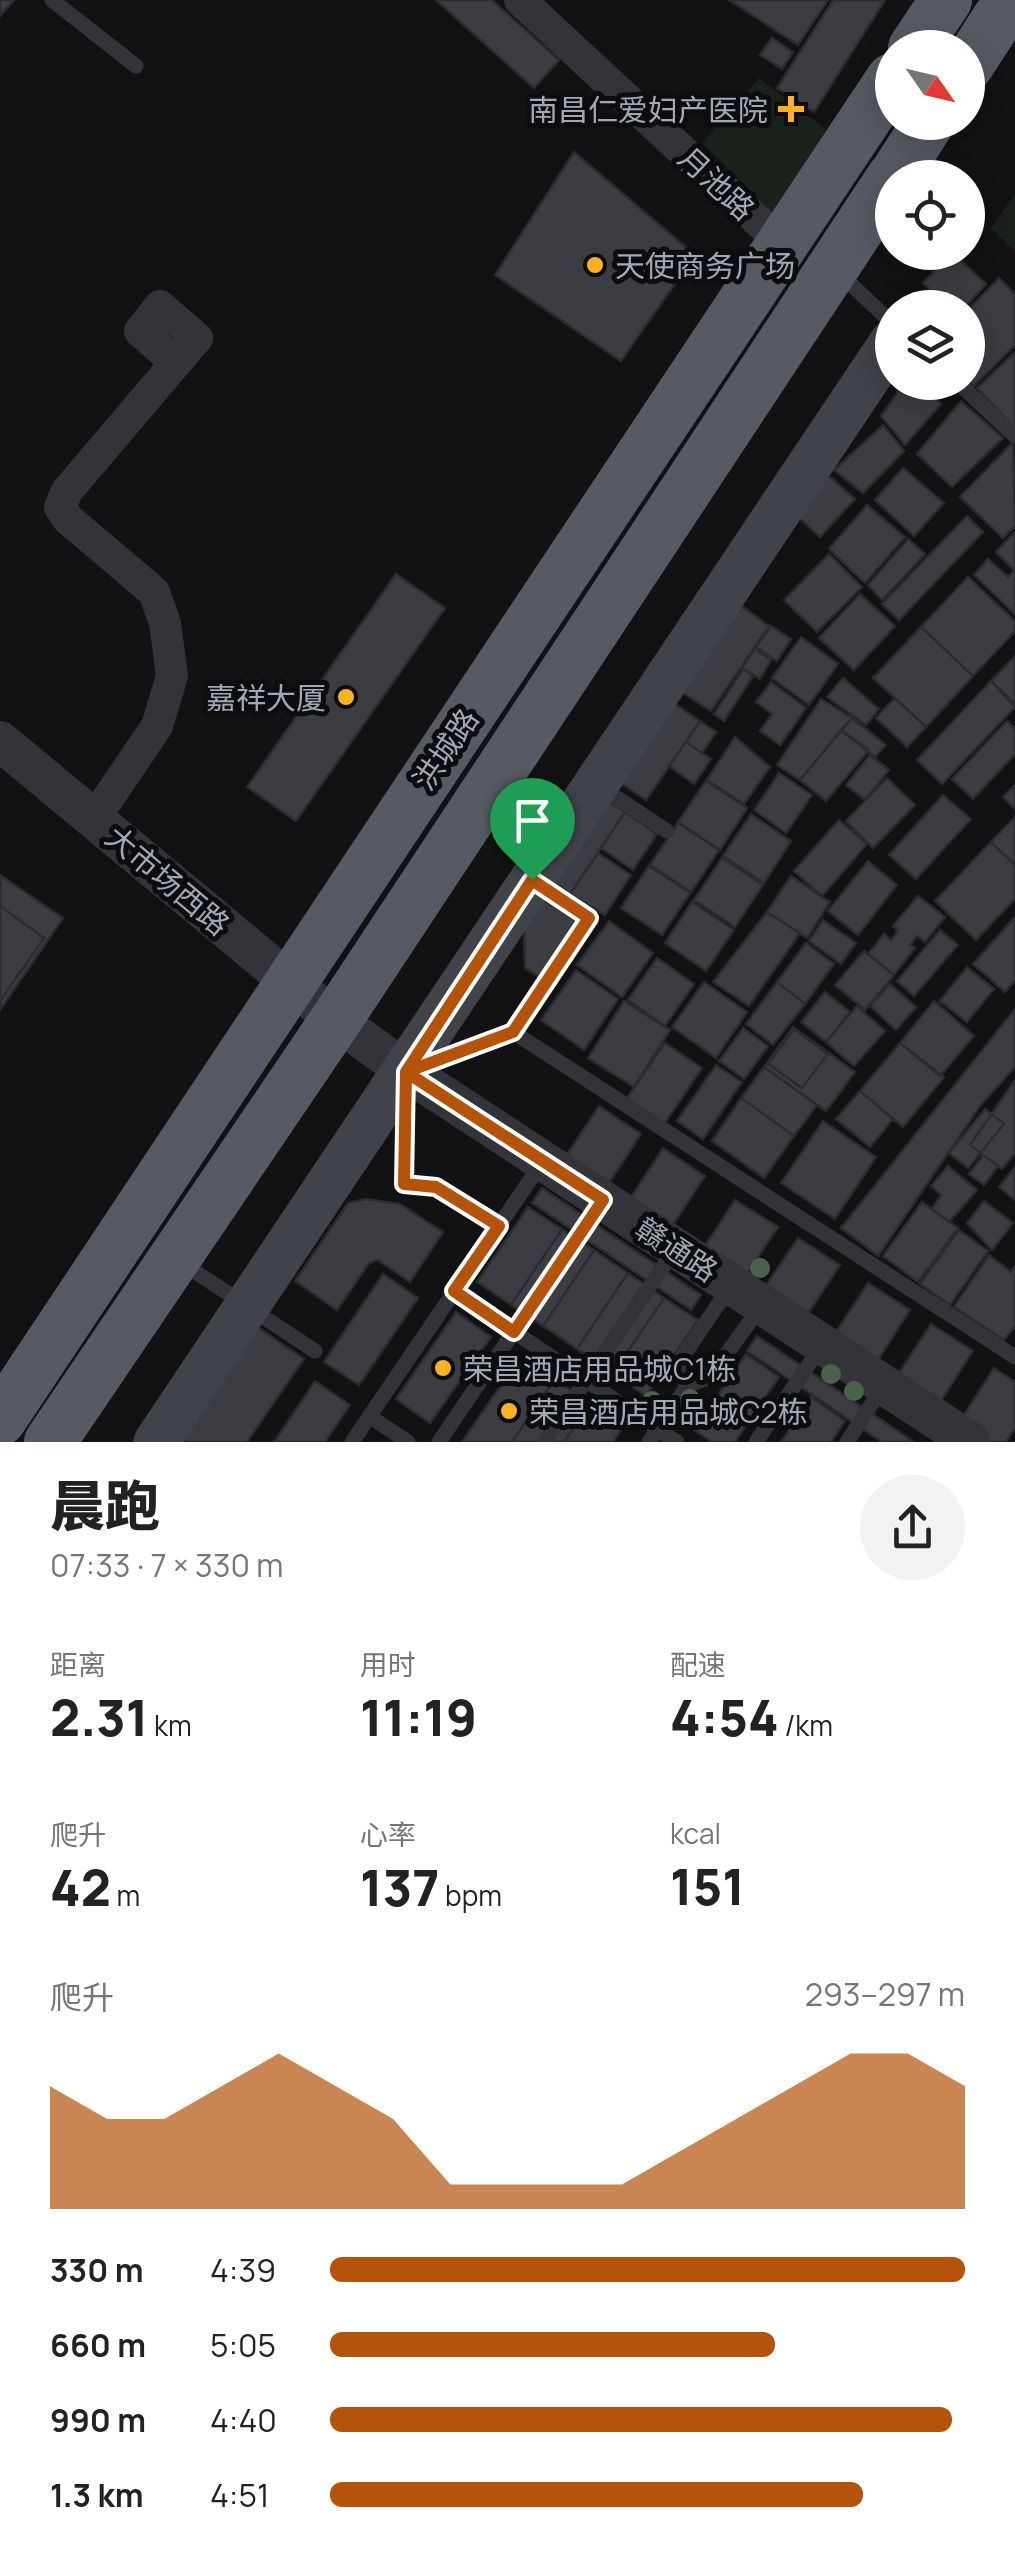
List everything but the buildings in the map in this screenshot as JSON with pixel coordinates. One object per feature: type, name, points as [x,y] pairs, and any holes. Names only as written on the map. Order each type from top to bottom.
[{"type":"highway","points":[[926,30],[946,0]]},
{"type":"highway","points":[[985,39],[1010,0]]},
{"type":"highway","name":"洪城路","points":[[0,1420],[875,105]]},
{"type":"highway","name":"洪城路","points":[[50,1442],[336,1020],[875,205]]},
{"type":"main road","points":[[156,1442],[875,367]]},
{"type":"street","name":"月池路","points":[[520,0],[783,244]]},
{"type":"street","points":[[94,819],[156,726],[169,697],[168,648],[154,592],[68,519],[60,507],[67,491],[176,362]]},
{"type":"street","name":"大市场西路","points":[[0,741],[336,1020]]},
{"type":"street","name":"赣通路","points":[[336,1020],[406,1072],[823,1344],[954,1437]]},
{"type":"lane","points":[[52,0],[136,66]]},
{"type":"lane","points":[[833,268],[875,307]]},
{"type":"lane","points":[[976,400],[1015,436]]},
{"type":"lane","points":[[596,784],[666,830]]},
{"type":"lane","points":[[499,1226],[436,1187],[404,1184],[406,1072],[513,1032],[589,918],[532,880]]},
{"type":"lane","points":[[513,1032],[1015,1358]]},
{"type":"lane","points":[[352,1442],[543,1162]]},
{"type":"lane","points":[[439,1442],[603,1200]]},
{"type":"lane","points":[[544,1442],[676,1248]]},
{"type":"lane","points":[[174,1258],[314,1351]]},
{"type":"lane","points":[[454,1291],[586,1380],[654,1436],[677,1442]]},
{"type":"lane","points":[[688,1386],[677,1371],[681,1359],[746,1295]]},
{"type":"lane","points":[[654,1436],[688,1386],[709,1378],[746,1295]]},
{"type":"lane","points":[[756,1442],[823,1344]]},
{"type":"lane","points":[[847,1442],[884,1385]]},
{"type":"lane","points":[[369,1416],[408,1442]]},
{"type":"shaded area","points":[[759,78],[841,141],[780,220],[702,143]]},
{"type":"shaded area","points":[[1015,194],[1015,252],[991,228]]},
{"type":"place","name":"南昌仁爱妇产医院","points":[[791,109]]},
{"type":"place","name":"天使商务广场","points":[[595,265]]},
{"type":"place","name":"嘉祥大厦","points":[[346,697]]},
{"type":"place","name":"荣昌酒店用品城C1栋","points":[[443,1368]]},
{"type":"place","name":"荣昌酒店用品城C2栋","points":[[509,1411]]},
{"type":"route","points":[[532,880],[406,1072],[603,1200],[514,1332],[454,1291],[499,1226],[436,1187],[404,1184],[406,1072],[513,1032],[589,918],[532,880]]}]
